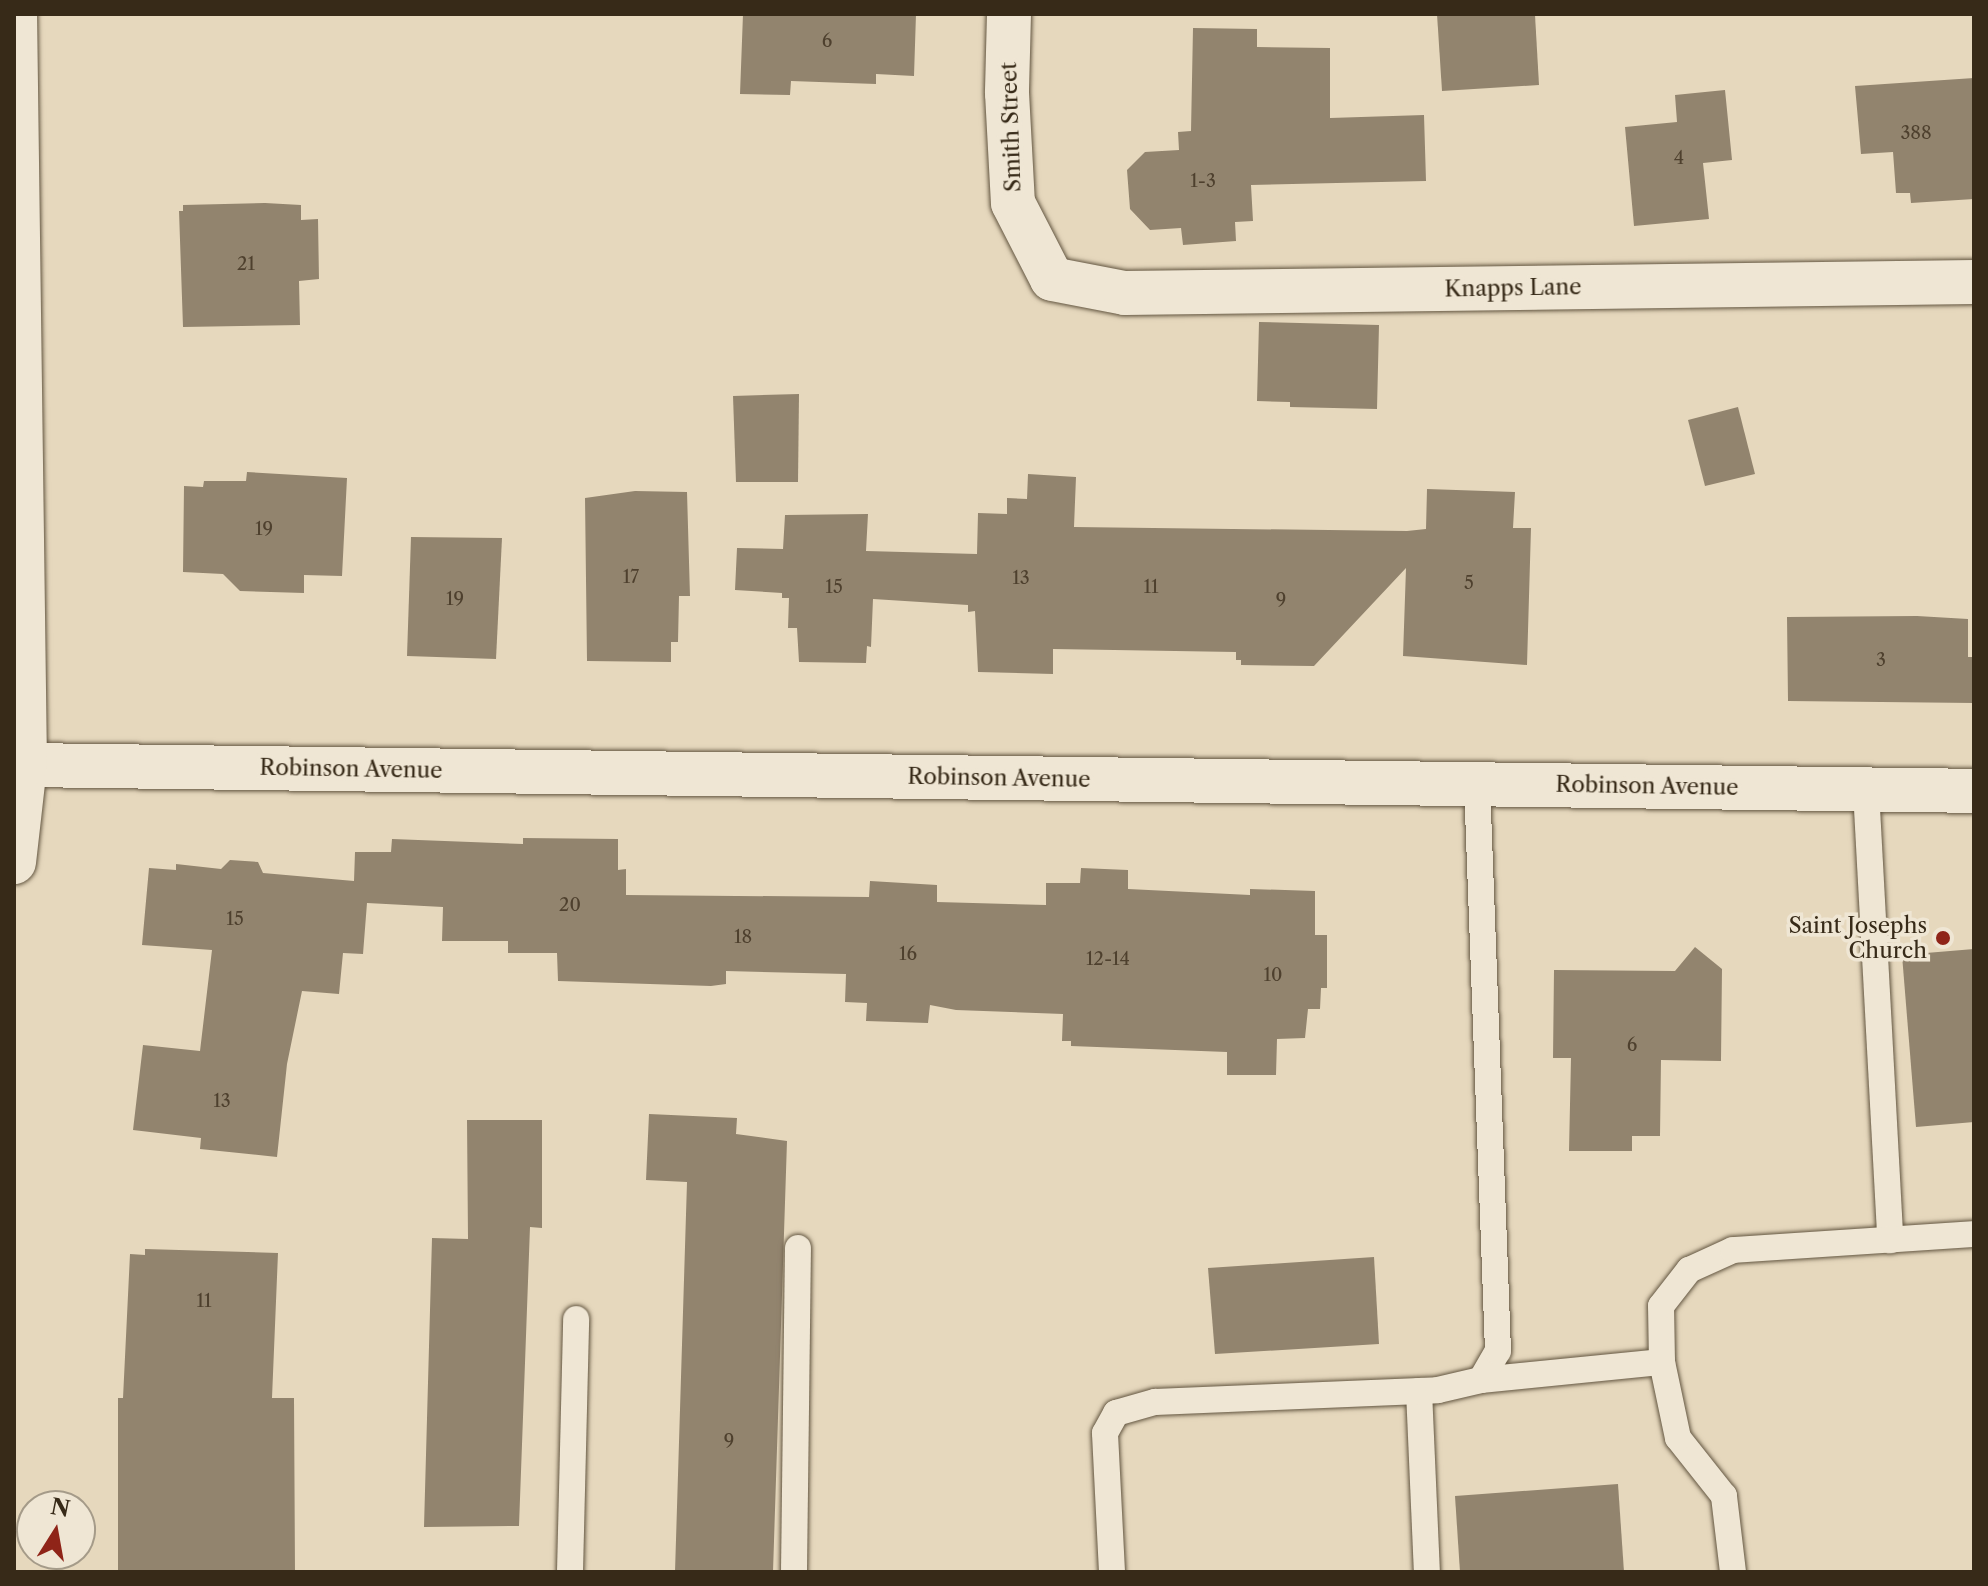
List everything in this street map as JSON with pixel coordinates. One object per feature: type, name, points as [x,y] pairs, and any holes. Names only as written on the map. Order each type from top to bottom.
[{"type":"street","points":[[14,862],[25,765],[15,14]]},
{"type":"street","name":"Smith Street","points":[[1009,14],[1007,93],[1013,203],[1052,279]]},
{"type":"street","name":"Knapps Lane","points":[[1052,279],[1125,293],[1974,282]]},
{"type":"street","name":"Robinson Avenue","points":[[25,765],[1974,791]]},
{"type":"lane","points":[[1477,784],[1498,1351],[1481,1380]]},
{"type":"lane","points":[[1866,790],[1890,1240]]},
{"type":"lane","points":[[1733,1572],[1724,1496],[1678,1438],[1662,1362],[1661,1306],[1689,1270],[1733,1250],[1974,1234]]},
{"type":"lane","points":[[794,1572],[798,1248]]},
{"type":"lane","points":[[570,1572],[576,1319]]},
{"type":"lane","points":[[1112,1572],[1105,1433],[1116,1413],[1155,1402],[1438,1390],[1481,1380],[1662,1362]]},
{"type":"lane","points":[[1419,1391],[1427,1572]]},
{"type":"building","points":[[743,14],[916,14],[914,76],[876,74],[876,84],[791,81],[790,95],[740,94]]},
{"type":"building","points":[[1437,14],[1535,15],[1539,85],[1442,91]]},
{"type":"building","points":[[1193,28],[1257,29],[1257,47],[1330,48],[1330,118],[1424,115],[1426,181],[1251,185],[1253,221],[1235,222],[1236,241],[1183,245],[1181,228],[1150,230],[1130,209],[1127,170],[1145,152],[1179,150],[1178,132],[1191,131]]},
{"type":"building","points":[[1974,78],[1974,199],[1911,203],[1910,193],[1896,193],[1893,152],[1861,154],[1855,86]]},
{"type":"building","points":[[1725,90],[1732,160],[1703,163],[1709,219],[1634,226],[1625,127],[1677,122],[1675,95]]},
{"type":"building","points":[[183,205],[301,205],[301,220],[318,219],[319,279],[299,281],[300,325],[183,327],[179,211],[183,211]]},
{"type":"building","points":[[1259,322],[1379,325],[1377,409],[1290,407],[1290,402],[1257,401]]},
{"type":"building","points":[[799,394],[798,482],[736,482],[733,396]]},
{"type":"building","points":[[1738,407],[1755,474],[1705,486],[1688,420]]},
{"type":"building","points":[[247,472],[347,478],[342,576],[304,575],[304,593],[240,591],[223,574],[183,572],[184,486],[203,487],[204,481],[246,481]]},
{"type":"building","points":[[1028,474],[1076,477],[1074,527],[1407,531],[1426,529],[1427,489],[1515,492],[1513,528],[1531,528],[1527,665],[1403,656],[1406,568],[1314,666],[1241,665],[1241,660],[1236,660],[1236,652],[1053,649],[1053,674],[978,672],[975,611],[968,612],[968,605],[873,599],[871,647],[867,646],[866,663],[799,662],[797,628],[788,628],[789,598],[782,598],[782,593],[735,590],[737,548],[783,549],[785,515],[868,514],[866,551],[977,554],[978,513],[1007,514],[1007,498],[1027,499]]},
{"type":"building","points":[[635,491],[687,492],[690,596],[679,596],[678,642],[671,642],[671,662],[587,661],[585,498]]},
{"type":"building","points":[[411,537],[502,538],[496,659],[407,656]]},
{"type":"building","points":[[1917,616],[1968,619],[1968,657],[1974,657],[1974,703],[1788,701],[1787,617]]},
{"type":"building","points":[[523,838],[618,839],[618,870],[626,869],[626,895],[869,897],[870,881],[937,885],[937,902],[1046,905],[1046,883],[1080,883],[1081,868],[1128,870],[1128,889],[1250,895],[1250,889],[1315,891],[1315,935],[1327,935],[1327,988],[1321,988],[1320,1009],[1308,1009],[1305,1038],[1277,1039],[1276,1075],[1227,1075],[1227,1052],[1071,1046],[1071,1041],[1062,1041],[1063,1014],[956,1010],[930,1005],[928,1023],[866,1021],[867,1003],[845,1002],[846,974],[726,971],[726,984],[711,986],[558,981],[557,953],[508,953],[508,941],[442,941],[443,907],[367,903],[363,954],[343,953],[339,994],[302,991],[287,1064],[277,1157],[200,1149],[201,1138],[133,1130],[143,1045],[200,1051],[212,950],[142,945],[149,868],[176,870],[176,864],[221,869],[230,860],[258,862],[263,873],[354,881],[355,852],[391,852],[392,839],[523,844]]},
{"type":"building","points":[[1695,947],[1722,969],[1721,1061],[1661,1060],[1660,1136],[1632,1136],[1632,1151],[1569,1151],[1571,1058],[1553,1058],[1554,970],[1675,971]]},
{"type":"building","points":[[1974,949],[1974,1122],[1916,1127],[1902,955]]},
{"type":"building","points":[[649,1114],[737,1118],[736,1134],[787,1141],[773,1572],[675,1572],[687,1182],[646,1180]]},
{"type":"building","points":[[467,1120],[542,1120],[542,1228],[530,1227],[519,1526],[424,1527],[432,1238],[468,1239]]},
{"type":"building","points":[[145,1249],[278,1253],[272,1398],[294,1398],[295,1572],[118,1572],[118,1398],[123,1398],[130,1254],[145,1255]]},
{"type":"building","points":[[1374,1257],[1379,1344],[1215,1354],[1208,1268]]},
{"type":"building","points":[[1618,1484],[1624,1572],[1460,1572],[1455,1496]]},
{"type":"place","name":"Saint Josephs Church","points":[[1943,938]]}]
